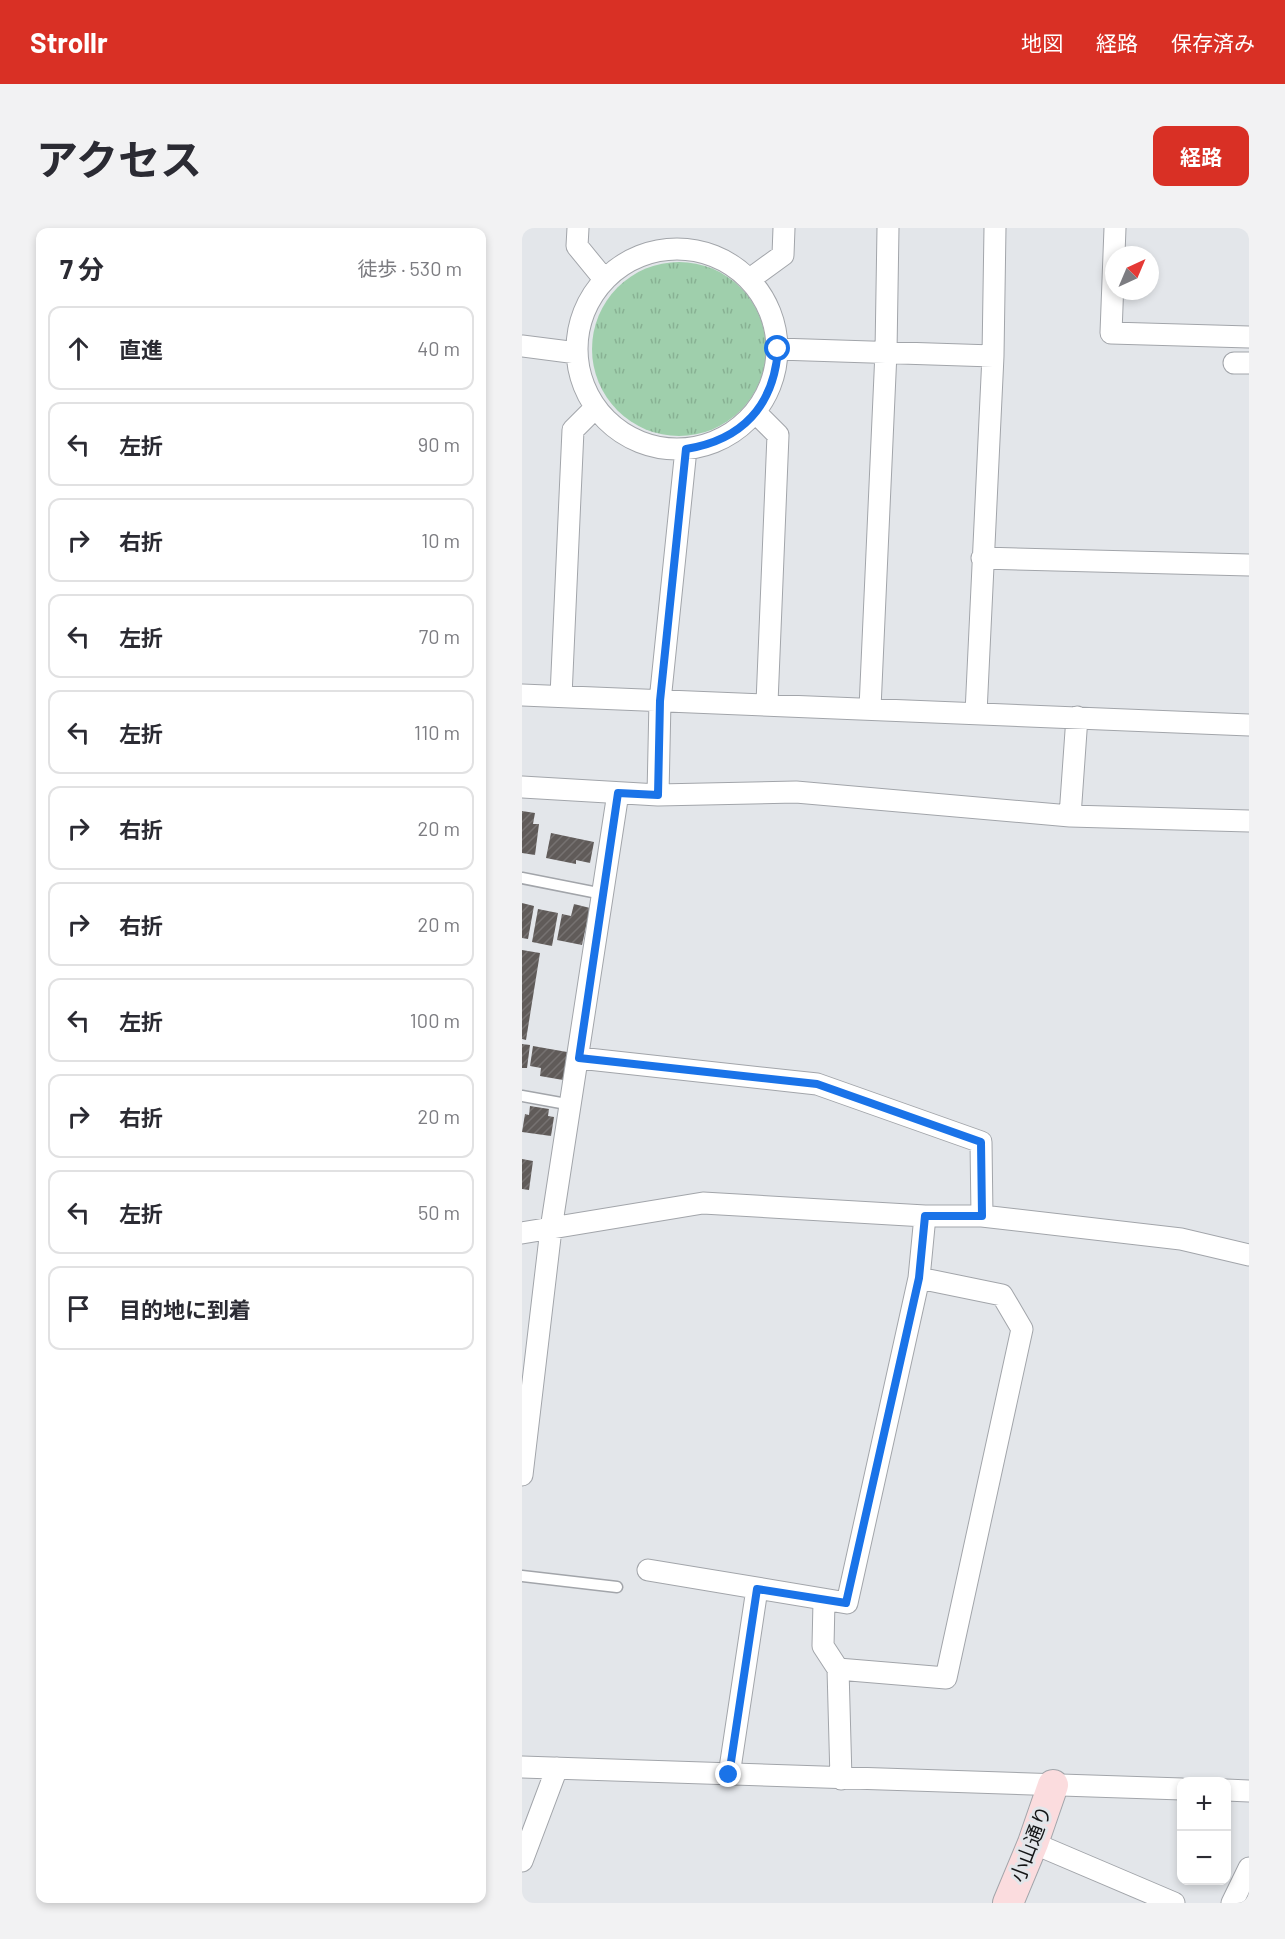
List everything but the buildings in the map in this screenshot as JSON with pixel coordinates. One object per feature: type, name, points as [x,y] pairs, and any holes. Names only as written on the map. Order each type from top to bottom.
[{"type":"street","points":[[578,228],[578,246],[604,279]]},
{"type":"street","points":[[750,279],[783,255],[784,228]]},
{"type":"street","points":[[870,708],[886,352],[888,228]]},
{"type":"street","points":[[976,713],[993,356],[995,228]]},
{"type":"street","points":[[1115,228],[1111,333],[1249,337]]},
{"type":"street","points":[[671,238],[733,265],[750,279],[771,311],[778,349],[772,383],[756,413],[724,438],[706,446],[686,449],[665,449],[645,444],[609,423],[595,408],[583,382],[577,353],[578,333],[583,314],[604,279],[634,258],[671,238]]},
{"type":"street","points":[[522,346],[577,353]]},
{"type":"street","points":[[778,349],[993,356]]},
{"type":"street","points":[[561,696],[573,430],[595,408]]},
{"type":"street","points":[[756,413],[778,435],[767,703]]},
{"type":"street","points":[[658,795],[660,701],[686,449]]},
{"type":"street","points":[[982,558],[1249,565]]},
{"type":"street","points":[[522,695],[767,703],[1249,725]]},
{"type":"street","points":[[1070,816],[1077,717]]},
{"type":"street","points":[[522,788],[658,795],[796,792],[1070,816],[1249,821]]},
{"type":"street","points":[[522,1475],[551,1229],[572,1105],[618,793]]},
{"type":"street","points":[[579,1058],[817,1084],[981,1142],[982,1216]]},
{"type":"street","points":[[522,1233],[703,1203],[925,1216],[982,1216],[1181,1239],[1249,1255]]},
{"type":"street","points":[[648,1570],[846,1603],[919,1278],[925,1216]]},
{"type":"street","points":[[838,1669],[946,1678],[1022,1329],[1002,1295],[919,1278]]},
{"type":"street","points":[[729,1775],[757,1589]]},
{"type":"street","points":[[824,1601],[823,1646],[838,1669],[841,1779]]},
{"type":"street","points":[[522,1767],[1177,1789]]},
{"type":"street","points":[[522,1861],[557,1768]]},
{"type":"street","name":"小山通り","points":[[1008,1903],[1033,1843],[1053,1785]]},
{"type":"street","points":[[1231,1791],[1249,1791]]},
{"type":"street","points":[[1033,1843],[1174,1903]]},
{"type":"street","points":[[1232,1903],[1249,1868]]},
{"type":"lane","points":[[522,878],[603,894]]},
{"type":"lane","points":[[522,1096],[572,1105]]},
{"type":"lane","points":[[522,1576],[617,1587]]},
{"type":"green space","points":[[679,262],[712,269],[741,287],[759,316],[766,349],[759,382],[741,411],[712,429],[679,436],[646,429],[617,411],[599,382],[592,349],[599,316],[617,287],[646,269]]},
{"type":"route","points":[[729,1775],[757,1589],[846,1603],[919,1278],[925,1216],[982,1216],[981,1142],[817,1084],[579,1058],[618,793],[658,795],[660,701],[686,449],[706,446],[724,438],[756,413],[772,383],[777,366],[778,349]]}]
